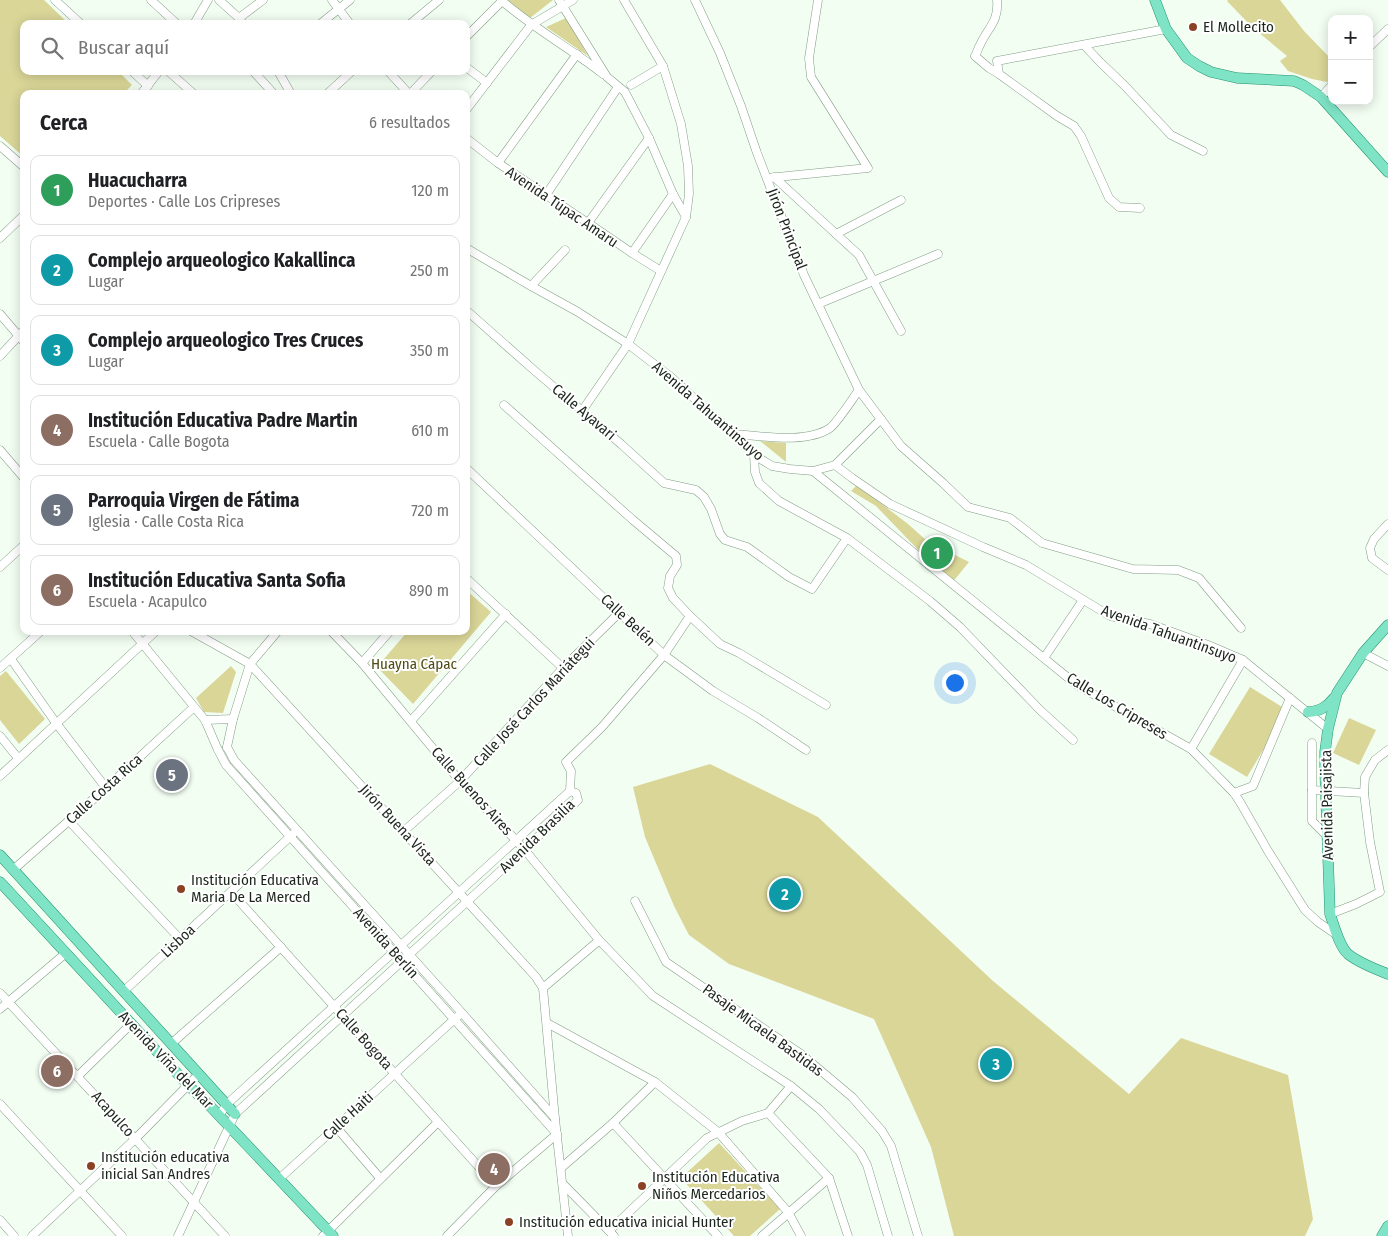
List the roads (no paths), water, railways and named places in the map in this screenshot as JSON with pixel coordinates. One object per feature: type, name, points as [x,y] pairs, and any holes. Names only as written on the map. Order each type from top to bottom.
[{"type":"main road","points":[[1155,0],[1166,29],[1187,58],[1211,72],[1237,78],[1294,81],[1303,84],[1321,97],[1388,172]]},
{"type":"main road","name":"Avenida Paisajista","points":[[1388,625],[1363,653],[1337,693],[1328,729],[1325,752],[1330,914],[1337,935],[1347,953],[1388,974]]},
{"type":"main road","points":[[1308,712],[1327,706],[1337,693]]},
{"type":"main road","name":"Avenida Viña del Mar","points":[[0,855],[235,1114]]},
{"type":"main road","name":"Avenida Viña del Mar","points":[[0,882],[188,1085],[279,1179],[328,1234]]},
{"type":"main road","points":[[1382,1236],[1388,1226]]},
{"type":"street","points":[[55,0],[77,20]]},
{"type":"street","points":[[151,0],[173,20]]},
{"type":"street","points":[[199,20],[208,0]]},
{"type":"street","points":[[219,0],[240,20]]},
{"type":"street","points":[[242,20],[263,0]]},
{"type":"street","points":[[332,0],[347,20]]},
{"type":"street","points":[[325,20],[350,0]]},
{"type":"street","points":[[416,20],[439,0]]},
{"type":"street","points":[[470,33],[502,0],[531,25],[577,54],[625,92],[649,138],[673,194],[686,217]]},
{"type":"street","points":[[470,105],[531,25],[561,3],[573,0]]},
{"type":"street","points":[[582,411],[628,344],[686,217],[689,194],[688,166],[682,124],[663,66],[624,0]]},
{"type":"street","name":"Jirón Principal","points":[[695,0],[771,177],[804,275],[859,390],[901,446],[968,507],[1010,518],[1042,542],[1133,569],[1178,570],[1199,578],[1241,628]]},
{"type":"street","points":[[771,177],[868,168],[812,77],[809,58],[818,0]]},
{"type":"street","points":[[997,0],[996,19],[980,44],[975,56],[989,68],[1074,126],[1081,136],[1109,198],[1119,207],[1140,208]]},
{"type":"street","points":[[561,3],[607,77]]},
{"type":"street","points":[[999,74],[997,61],[1166,29]]},
{"type":"street","points":[[1373,43],[1388,29]]},
{"type":"street","points":[[1084,45],[1171,135],[1203,151]]},
{"type":"street","points":[[498,163],[577,54]]},
{"type":"street","points":[[630,85],[663,66]]},
{"type":"street","points":[[470,71],[487,83]]},
{"type":"street","points":[[136,75],[148,86]]},
{"type":"street","points":[[144,90],[156,75]]},
{"type":"street","points":[[173,75],[189,90]]},
{"type":"street","points":[[257,75],[270,90]]},
{"type":"street","points":[[280,75],[289,90]]},
{"type":"street","points":[[331,90],[348,75]]},
{"type":"street","points":[[392,75],[405,90]]},
{"type":"street","points":[[413,90],[428,75]]},
{"type":"street","points":[[546,195],[618,87]]},
{"type":"street","points":[[1321,97],[1328,89]]},
{"type":"street","points":[[588,222],[649,138]]},
{"type":"street","name":"Avenida Túpac Amaru","points":[[470,141],[498,163],[661,271]]},
{"type":"street","points":[[0,147],[20,164]]},
{"type":"street","points":[[771,177],[859,254],[901,331]]},
{"type":"street","points":[[632,253],[673,194]]},
{"type":"street","points":[[836,234],[901,200]]},
{"type":"street","points":[[0,238],[20,220]]},
{"type":"street","name":"Avenida Tahuantinsuyo","points":[[470,250],[578,312],[628,344],[671,377],[734,434],[754,455],[772,466],[813,471],[835,465],[890,504],[1026,565],[1110,616],[1150,624],[1243,660],[1328,729]]},
{"type":"street","points":[[531,286],[565,250]]},
{"type":"street","points":[[818,304],[938,254]]},
{"type":"street","points":[[0,314],[20,334]]},
{"type":"street","name":"Calle Ayavari","points":[[470,314],[664,483],[696,490],[704,497],[711,509],[720,534],[725,540],[747,547],[789,577],[812,589],[847,538]]},
{"type":"street","points":[[0,356],[20,338]]},
{"type":"street","points":[[734,434],[796,438],[812,436],[831,427],[859,390]]},
{"type":"street","points":[[504,405],[676,556],[677,565],[670,576],[668,588],[673,598],[720,644],[739,653],[826,705]]},
{"type":"street","points":[[835,465],[881,419]]},
{"type":"street","points":[[0,450],[20,473]]},
{"type":"street","points":[[754,455],[755,472],[759,483],[779,501],[847,538],[930,601],[960,627],[1040,710],[1073,740]]},
{"type":"street","name":"Calle Los Cripreses","points":[[813,471],[1077,686],[1192,749],[1234,794],[1306,910],[1318,922],[1337,935]]},
{"type":"street","name":"Calle Belén","points":[[470,472],[664,655],[713,691],[806,750]]},
{"type":"street","points":[[1388,524],[1374,539],[1370,548],[1372,558],[1388,570]]},
{"type":"street","points":[[1,564],[20,547]]},
{"type":"street","points":[[470,582],[563,668]]},
{"type":"street","points":[[1044,658],[1083,600]]},
{"type":"street","name":"Calle José Carlos Mariátegui","points":[[404,831],[460,781],[563,668],[620,612]]},
{"type":"street","points":[[410,720],[506,614]]},
{"type":"street","points":[[570,790],[571,771],[566,762],[602,727],[664,655],[690,616]]},
{"type":"street","points":[[0,668],[37,635]]},
{"type":"street","name":"Avenida Berlín","points":[[135,635],[205,720],[226,765],[557,1134]]},
{"type":"street","points":[[0,776],[152,635]]},
{"type":"street","name":"Jirón Buena Vista","points":[[198,635],[250,664],[468,901],[536,977],[543,988]]},
{"type":"street","points":[[218,750],[228,747],[233,720],[250,664],[275,635]]},
{"type":"street","name":"Calle Buenos Aires","points":[[335,635],[362,663],[460,781],[524,849],[599,940],[653,996],[791,1086],[819,1109],[860,1152],[867,1165],[888,1236]]},
{"type":"street","points":[[362,663],[386,635]]},
{"type":"street","points":[[1363,653],[1388,666]]},
{"type":"street","points":[[11,659],[56,724],[106,788]]},
{"type":"street","points":[[1192,749],[1243,660]]},
{"type":"street","points":[[1234,794],[1253,786],[1290,698]]},
{"type":"street","name":"Calle Costa Rica","points":[[14,870],[194,707]]},
{"type":"street","points":[[205,720],[233,720]]},
{"type":"street","points":[[0,736],[18,758]]},
{"type":"street","points":[[1312,743],[1312,821],[1328,836]]},
{"type":"street","name":"Avenida Berlín","points":[[228,747],[234,760],[462,1012],[555,1119]]},
{"type":"street","points":[[1330,914],[1380,892],[1370,842],[1364,793],[1365,777],[1374,760],[1388,750]]},
{"type":"street","name":"Avenida Brasilia","points":[[178,1236],[235,1114],[578,800],[576,793],[570,790],[227,1104],[219,1116]]},
{"type":"street","points":[[1312,790],[1364,793]]},
{"type":"street","points":[[69,820],[180,939]]},
{"type":"street","name":"Lisboa","points":[[124,991],[297,830]]},
{"type":"street","name":"Calle Bogota","points":[[231,892],[496,1186]]},
{"type":"street","name":"Pasaje Micaela Bastidas","points":[[635,901],[666,962],[801,1054],[852,1097],[882,1131],[891,1146],[918,1236]]},
{"type":"street","points":[[568,1236],[543,988],[596,943]]},
{"type":"street","points":[[172,1043],[281,947]]},
{"type":"street","points":[[0,1009],[66,953]]},
{"type":"street","name":"Acapulco","points":[[0,994],[225,1236]]},
{"type":"street","name":"Calle Haiti","points":[[279,1179],[462,1012]]},
{"type":"street","points":[[546,1023],[655,1082],[718,1132],[788,1212],[801,1236]]},
{"type":"street","points":[[78,1076],[131,1024]]},
{"type":"street","points":[[32,1236],[135,1139],[199,1074]]},
{"type":"street","points":[[561,1168],[613,1123],[655,1082]]},
{"type":"street","points":[[562,1184],[612,1234],[664,1178],[707,1138],[742,1121],[768,1114],[791,1086]]},
{"type":"street","points":[[0,1104],[122,1236]]},
{"type":"street","points":[[768,1114],[829,1178],[848,1236]]},
{"type":"street","points":[[328,1234],[380,1178],[438,1122]]},
{"type":"street","points":[[613,1123],[718,1236]]},
{"type":"street","points":[[336,1127],[380,1178]]},
{"type":"street","points":[[447,1236],[496,1186],[557,1134]]},
{"type":"street","points":[[762,1236],[829,1178]]},
{"type":"street","points":[[0,1220],[14,1236]]},
{"type":"place","name":"El Mollecito","points":[[1193,27]]},
{"type":"place","name":"Huacucharra","points":[[937,553]]},
{"type":"place","name":"Parroquia Virgen de Fátima","points":[[172,775]]},
{"type":"place","name":"Institución Educativa Maria De La Merced","points":[[181,889]]},
{"type":"place","name":"Complejo arqueologico Kakallinca","points":[[785,894]]},
{"type":"place","name":"Complejo arqueologico Tres Cruces","points":[[996,1064]]},
{"type":"place","name":"Institución Educativa Santa Sofia","points":[[57,1071]]},
{"type":"place","name":"Institución educativa inicial San Andres","points":[[91,1166]]},
{"type":"place","name":"Institución Educativa Padre Martin","points":[[494,1169]]},
{"type":"place","name":"Institución Educativa Niños Mercedarios","points":[[642,1186]]},
{"type":"place","name":"Institución educativa inicial Hunter","points":[[509,1222]]},
{"type":"park label","name":"Huayna Cápac","points":[[414,664]]}]
